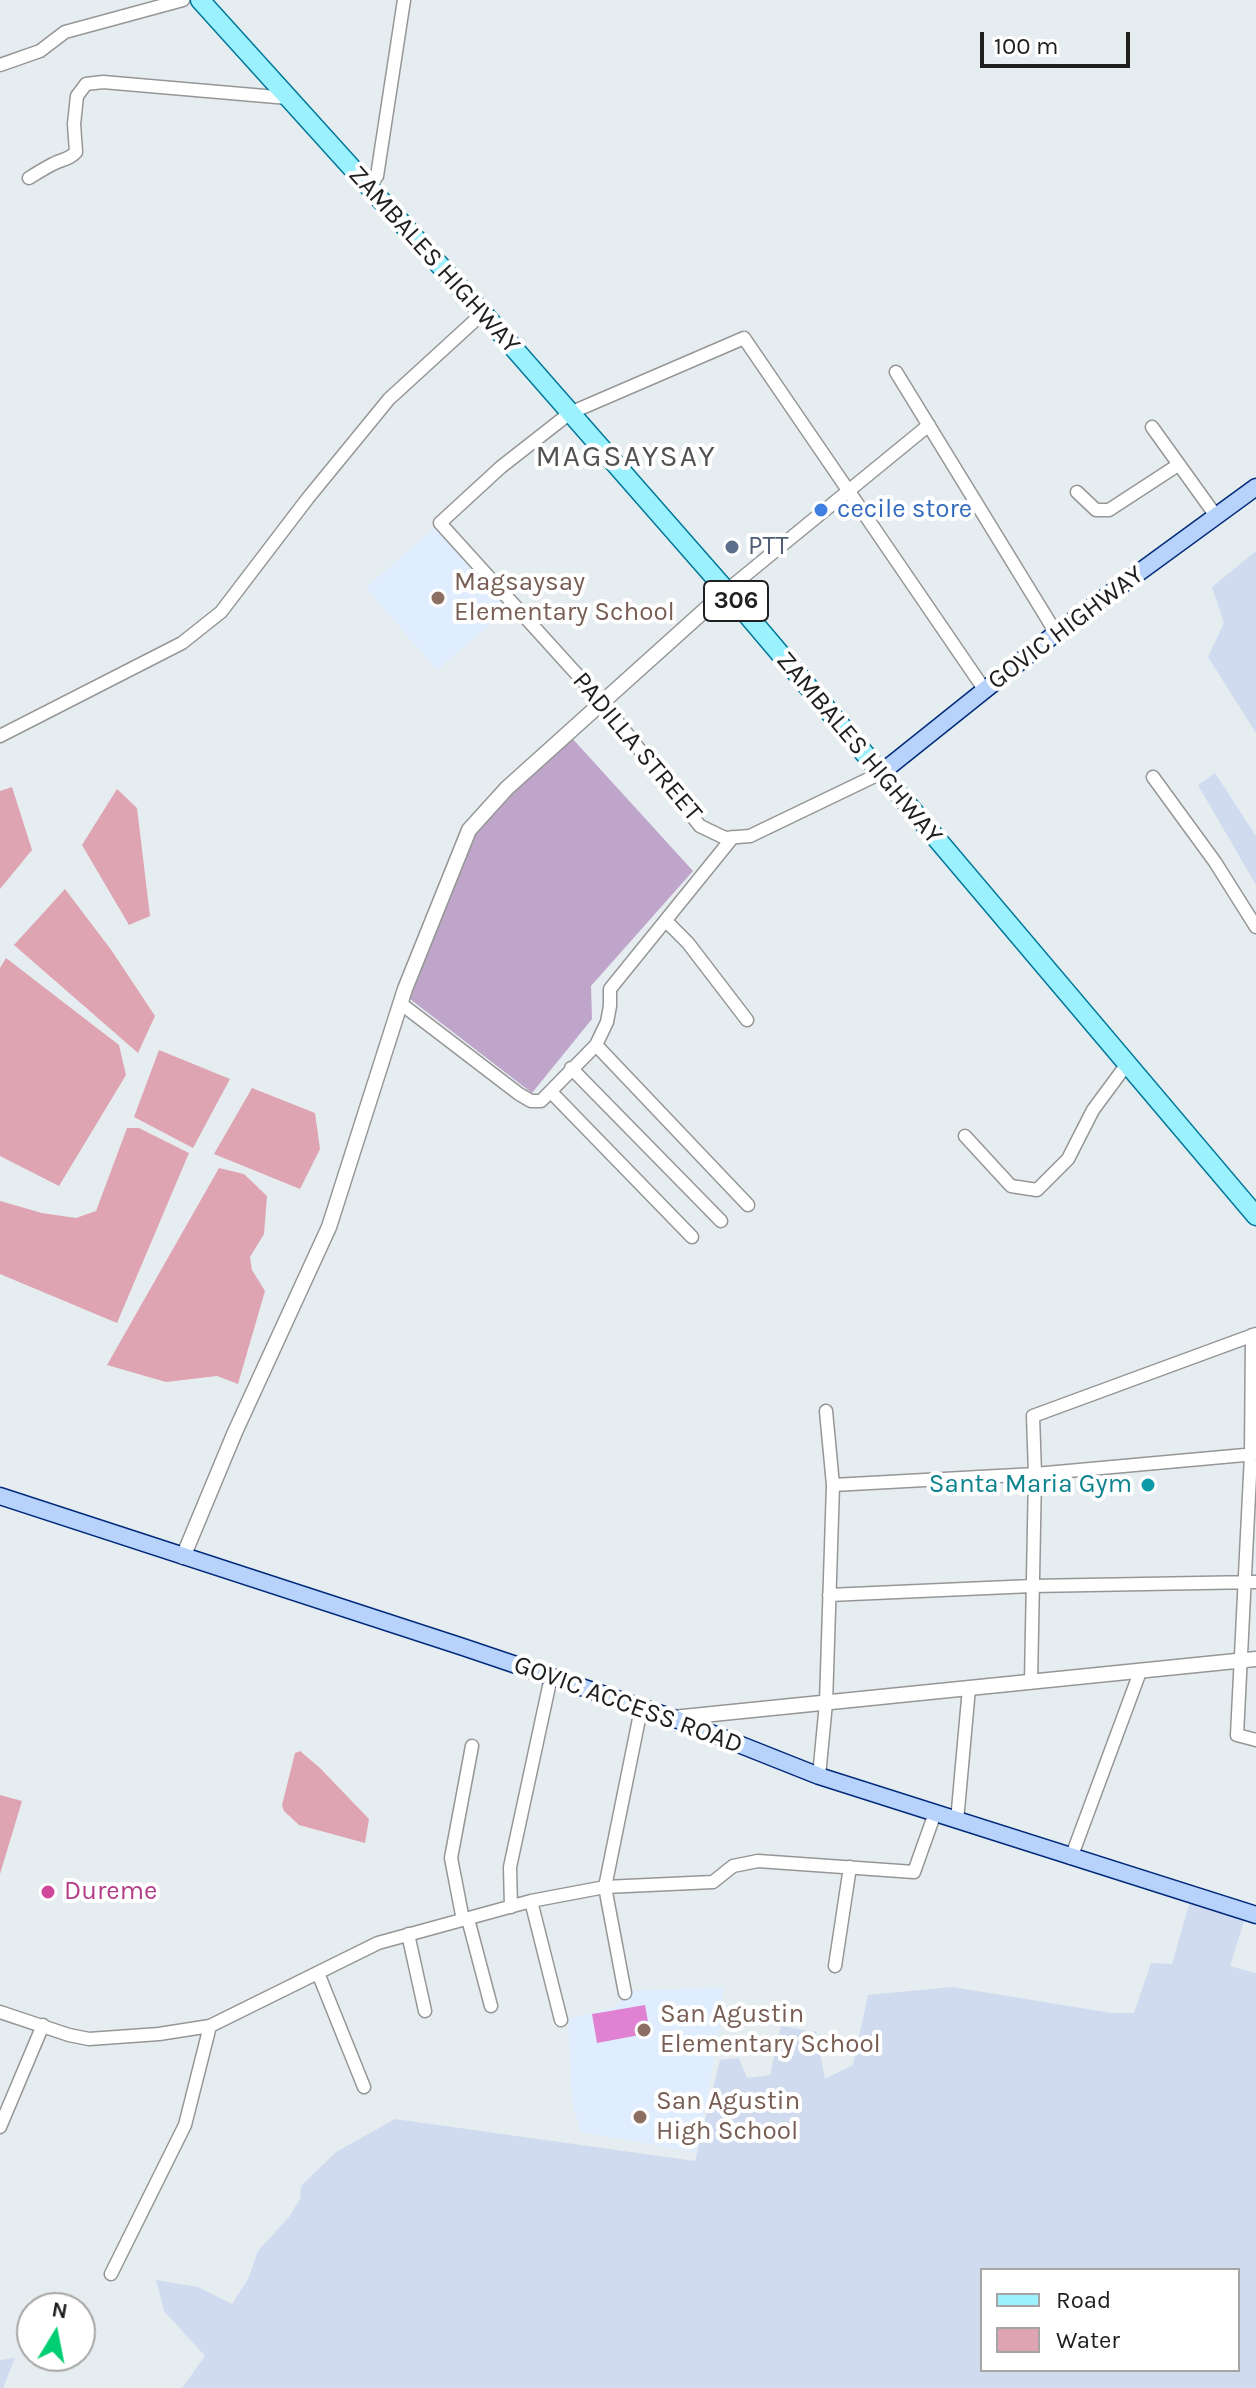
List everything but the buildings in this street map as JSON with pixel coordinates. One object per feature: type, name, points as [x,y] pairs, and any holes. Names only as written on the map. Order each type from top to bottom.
[{"type":"main road","name":"ZAMBALES HIGHWAY","points":[[200,0],[483,313],[726,591],[1256,1216]]},
{"type":"main road","name":"GOVIC HIGHWAY","points":[[881,773],[1056,633],[1256,487]]},
{"type":"main road","name":"GOVIC ACCESS ROAD","points":[[0,1496],[673,1718],[819,1776],[1256,1915]]},
{"type":"street","points":[[0,65],[40,51],[65,32],[183,0]]},
{"type":"street","points":[[368,187],[377,176],[404,0]]},
{"type":"street","points":[[29,178],[55,162],[74,156],[77,96],[86,84],[103,82],[288,98]]},
{"type":"street","points":[[0,736],[182,643],[221,612],[389,399],[483,313]]},
{"type":"street","points":[[570,413],[744,338],[984,689]]},
{"type":"street","points":[[896,372],[1056,633]]},
{"type":"street","name":"PADILLA STREET","points":[[570,413],[501,467],[440,523],[601,701],[700,826],[725,838],[750,836],[881,773]]},
{"type":"street","points":[[183,1557],[235,1432],[329,1227],[400,1003],[469,830],[507,788],[601,701],[726,591],[929,425]]},
{"type":"street","points":[[1152,427],[1216,516]]},
{"type":"street","points":[[1077,492],[1102,512],[1178,465]]},
{"type":"street","points":[[1153,777],[1215,862],[1256,927]]},
{"type":"street","points":[[400,1003],[531,1101],[541,1101],[596,1045],[607,1022],[610,989],[733,837]]},
{"type":"street","points":[[666,921],[688,943],[747,1020]]},
{"type":"street","points":[[596,1045],[748,1205]]},
{"type":"street","points":[[965,1136],[1011,1186],[1037,1190],[1068,1159],[1093,1110],[1127,1064]]},
{"type":"street","points":[[571,1068],[721,1221]]},
{"type":"street","points":[[551,1092],[692,1237]]},
{"type":"street","points":[[1031,1682],[1035,1474],[1033,1416],[1254,1334],[1249,1660],[1237,1735],[1256,1740]]},
{"type":"street","points":[[819,1776],[826,1703],[833,1485],[826,1411]]},
{"type":"street","points":[[833,1485],[1035,1474],[1254,1455]]},
{"type":"street","points":[[829,1595],[1032,1586],[1250,1582]]},
{"type":"street","points":[[673,1718],[1249,1660]]},
{"type":"street","points":[[1071,1858],[1140,1672]]},
{"type":"street","points":[[511,1907],[510,1867],[551,1677]]},
{"type":"street","points":[[957,1821],[969,1688]]},
{"type":"street","points":[[625,1993],[605,1887],[641,1709]]},
{"type":"street","points":[[472,1746],[451,1858],[491,2006]]},
{"type":"street","points":[[0,2012],[89,2039],[159,2034],[210,2026],[378,1943],[531,1901],[605,1887],[713,1882],[733,1866],[758,1861],[914,1872],[935,1813]]},
{"type":"street","points":[[835,1966],[850,1867]]},
{"type":"street","points":[[531,1901],[561,2020]]},
{"type":"street","points":[[408,1934],[425,2011]]},
{"type":"street","points":[[318,1973],[364,2087]]},
{"type":"street","points":[[0,2127],[43,2025]]},
{"type":"street","points":[[111,2274],[185,2125],[210,2026]]},
{"type":"shaded area","name":"Magsaysay Elementary School","points":[[437,525],[511,607],[437,670],[366,588]]},
{"type":"shaded area","points":[[1256,551],[1256,733],[1208,657],[1224,623],[1212,587]]},
{"type":"shaded area","points":[[571,737],[693,871],[591,986],[592,1019],[532,1093],[410,999],[474,826]]},
{"type":"shaded area","points":[[1215,773],[1256,836],[1256,885],[1198,785]]},
{"type":"shaded area","points":[[1190,1901],[1245,1918],[1230,1966],[1256,1973],[1256,2388],[182,2388],[205,2356],[164,2311],[156,2280],[198,2287],[232,2304],[248,2279],[258,2251],[289,2217],[300,2199],[301,2186],[336,2152],[395,2119],[695,2161],[720,2060],[739,2058],[747,2078],[770,2075],[781,2026],[816,2032],[825,2079],[853,2065],[868,1995],[952,1987],[1112,2013],[1134,2013],[1151,1963],[1172,1964]]},
{"type":"shaded area","points":[[723,1987],[718,2040],[698,2146],[694,2152],[581,2132],[572,2103],[568,2019],[613,2008],[631,1991]]},
{"type":"shaded area","points":[[645,2005],[650,2033],[597,2043],[592,2014]]},
{"type":"shaded area","points":[[15,2358],[3,2388],[0,2388],[0,2360]]},
{"type":"water","points":[[12,787],[32,850],[0,889],[0,791]]},
{"type":"water","points":[[117,789],[137,808],[150,916],[129,925],[82,845]]},
{"type":"water","points":[[65,889],[112,951],[155,1016],[138,1053],[14,945]]},
{"type":"water","points":[[6,958],[119,1045],[126,1075],[59,1186],[0,1156],[0,968]]},
{"type":"water","points":[[159,1050],[230,1079],[193,1148],[134,1117]]},
{"type":"water","points":[[252,1088],[315,1113],[320,1149],[300,1189],[214,1154]]},
{"type":"water","points":[[127,1128],[139,1128],[189,1153],[117,1323],[0,1274],[0,1201],[42,1213],[76,1218],[96,1211]]},
{"type":"water","points":[[219,1168],[244,1174],[267,1196],[264,1234],[250,1257],[252,1270],[265,1291],[238,1384],[217,1376],[166,1382],[107,1365]]},
{"type":"water","points":[[300,1751],[369,1819],[365,1843],[299,1825],[284,1811],[282,1805],[295,1753]]},
{"type":"water","points":[[0,1795],[22,1801],[0,1874]]},
{"type":"place","name":"cecile store","points":[[821,510]]},
{"type":"place","name":"PTT","points":[[732,547]]},
{"type":"place","name":"Magsaysay Elementary School","points":[[438,598]]},
{"type":"place","name":"Santa Maria Gym","points":[[1148,1485]]},
{"type":"place","name":"Dureme","points":[[48,1892]]},
{"type":"place","name":"San Agustin Elementary School","points":[[644,2030]]},
{"type":"place","name":"San Agustin High School","points":[[640,2117]]},
{"type":"district","name":"MAGSAYSAY","points":[[626,457]]}]
